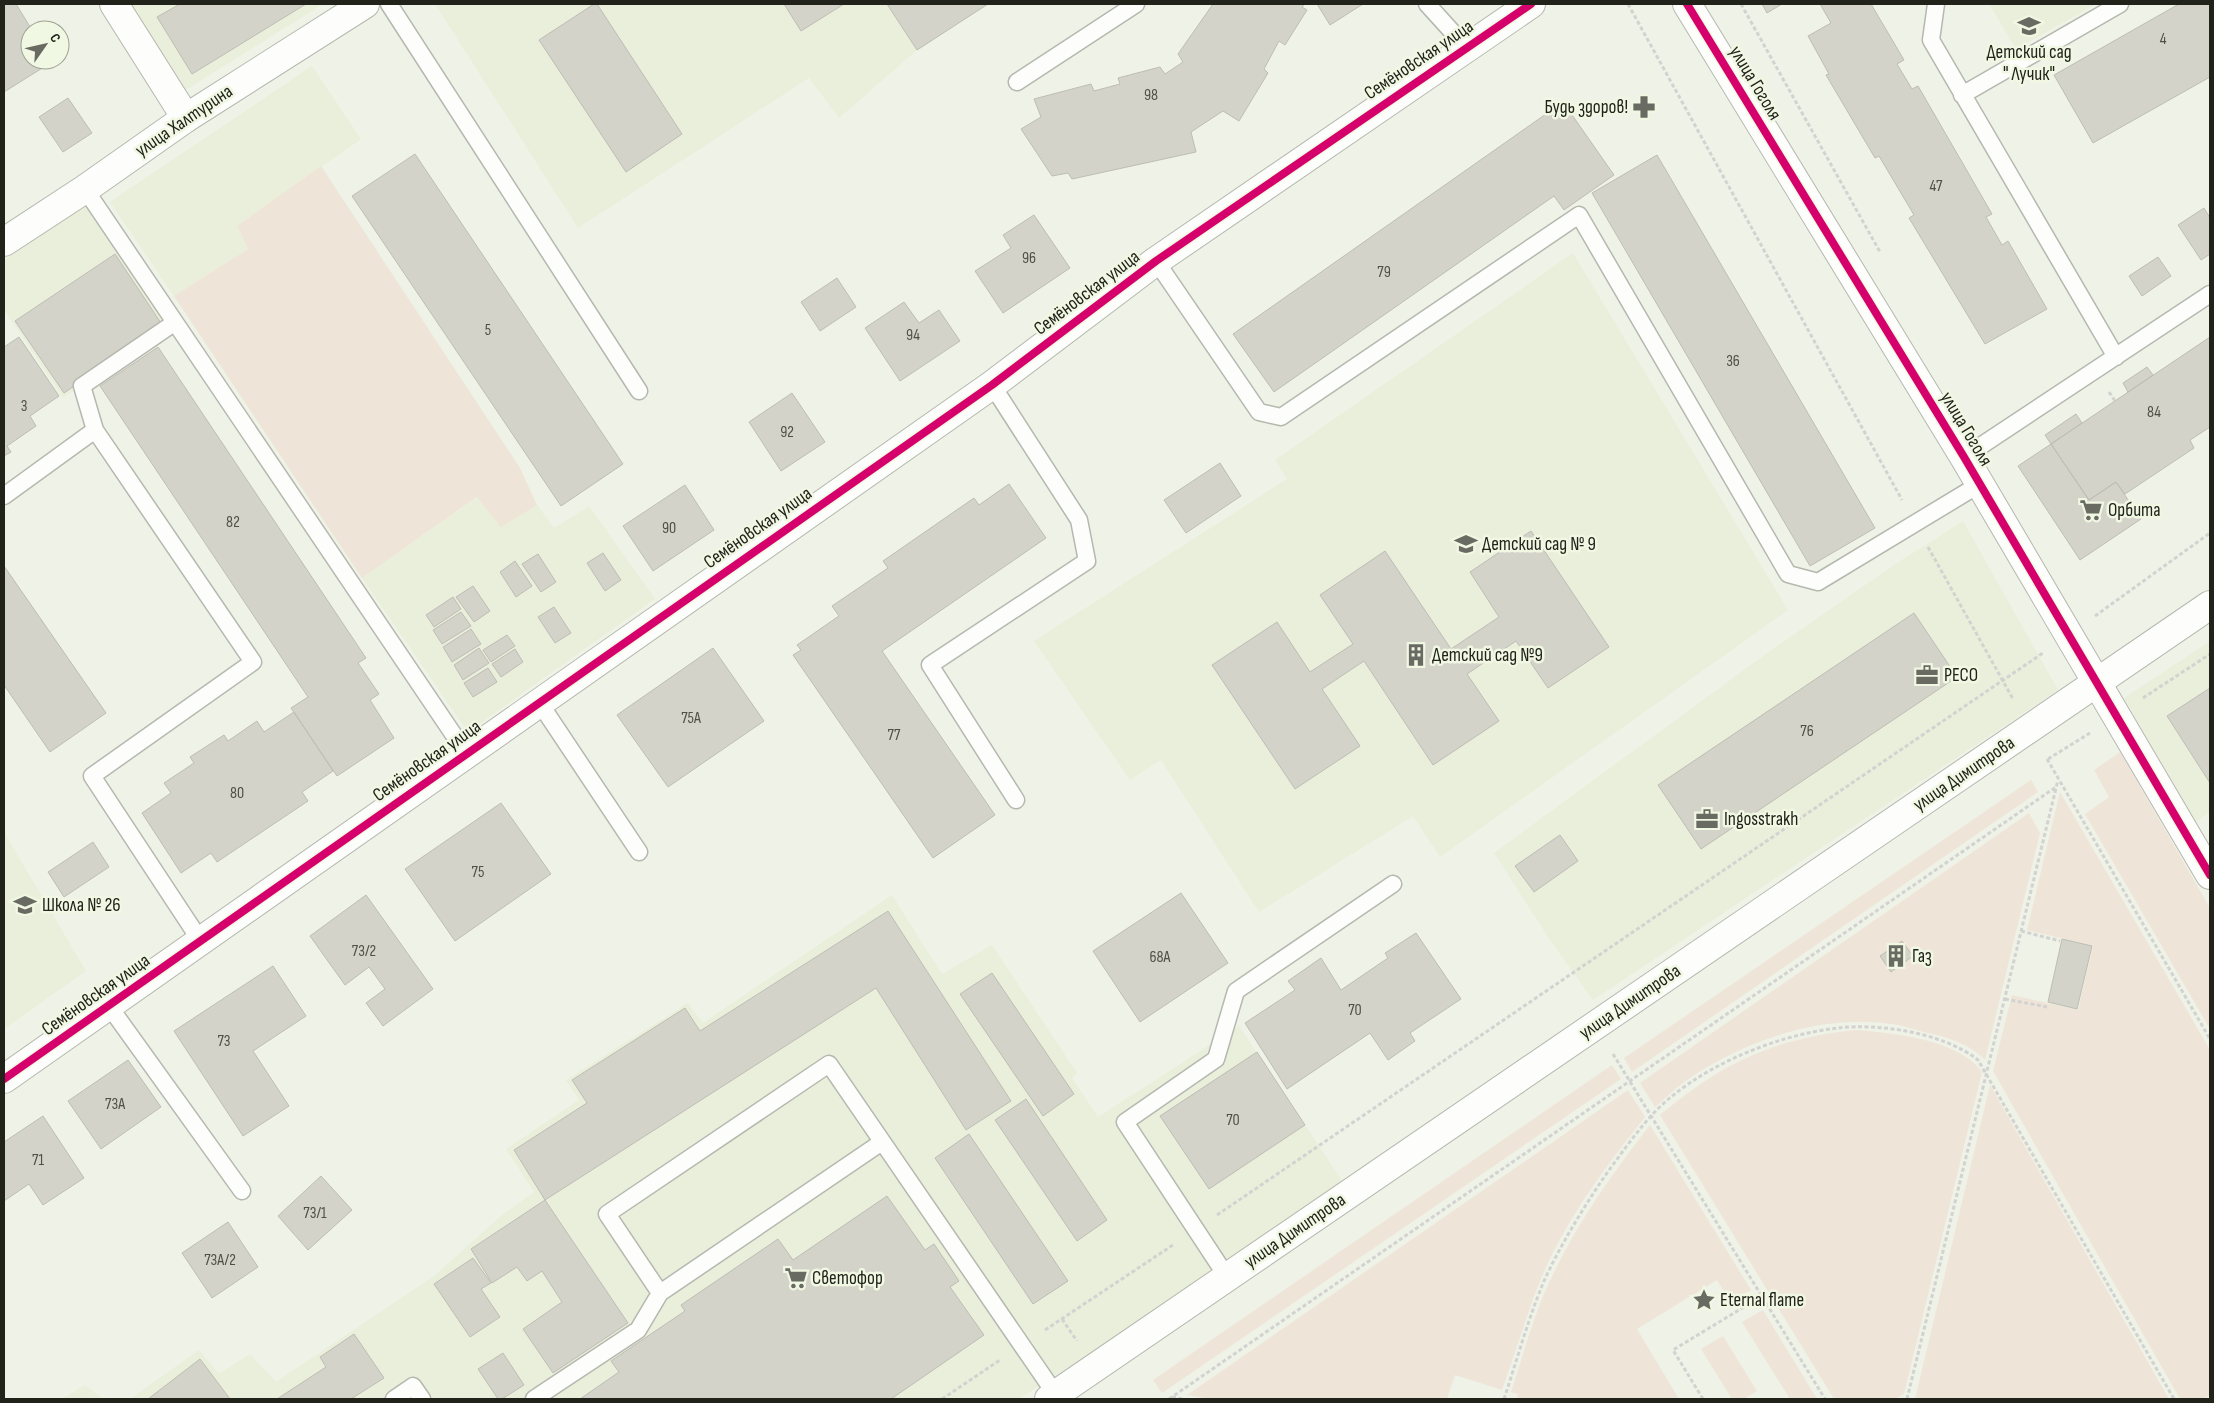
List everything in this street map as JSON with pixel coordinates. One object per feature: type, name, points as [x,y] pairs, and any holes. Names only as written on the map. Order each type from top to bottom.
[{"type":"street","points":[[114,4],[186,118]]},
{"type":"street","name":"улица Халтурина","points":[[4,242],[85,190],[186,118],[365,4]]},
{"type":"street","name":"Семёновская улица","points":[[4,1080],[200,940],[992,384],[1156,261],[1531,4]]},
{"type":"street","name":"улица Гоголя","points":[[1687,4],[1964,457],[2210,875]]},
{"type":"street","name":"улица Димитрова","points":[[1054,1398],[1227,1277],[2210,605]]},
{"type":"lane","points":[[389,4],[638,391]]},
{"type":"lane","points":[[1017,82],[1136,4]]},
{"type":"lane","points":[[1427,4],[1466,48]]},
{"type":"lane","points":[[1936,4],[1930,40],[2116,357]]},
{"type":"lane","points":[[1962,95],[2120,4]]},
{"type":"lane","points":[[85,190],[466,753]]},
{"type":"lane","points":[[1156,261],[1259,412],[1281,417],[1580,215],[1788,574],[1818,582],[1980,484]]},
{"type":"lane","points":[[1964,457],[2210,294]]},
{"type":"lane","points":[[174,323],[82,386],[95,430],[253,662],[92,776],[200,940]]},
{"type":"lane","points":[[992,384],[1079,520],[1087,561],[930,665],[1016,800]]},
{"type":"lane","points":[[4,496],[95,430]]},
{"type":"lane","points":[[539,702],[639,852]]},
{"type":"lane","points":[[1227,1277],[1125,1122],[1216,1060],[1236,991],[1394,884]]},
{"type":"lane","points":[[109,1006],[242,1191]]},
{"type":"lane","points":[[660,1293],[607,1214],[829,1064],[1023,1345],[1054,1398]]},
{"type":"lane","points":[[534,1399],[638,1330],[660,1293],[882,1142]]},
{"type":"lane","points":[[394,1399],[413,1386],[422,1399]]},
{"type":"path","points":[[1628,4],[2058,779],[2210,1039]]},
{"type":"path","points":[[942,1399],[1196,1230],[2003,681],[2210,533]]},
{"type":"path","points":[[1908,1399],[2058,779]]},
{"type":"path","points":[[1171,1399],[2056,787]]},
{"type":"path","points":[[2021,931],[2060,941]]},
{"type":"path","points":[[2005,999],[2047,1007]]},
{"type":"path","points":[[1504,1399],[1544,1282],[1573,1224],[1617,1158],[1652,1116],[1692,1082],[1738,1055],[1780,1039],[1820,1030],[1855,1026],[1890,1028],[1942,1041],[1967,1052],[1978,1060],[1987,1072],[2174,1399]]},
{"type":"path","points":[[1613,1054],[1825,1399]]},
{"type":"path","points":[[1702,1399],[1672,1350],[1762,1296]]},
{"type":"path","points":[[1171,1399],[1182,1399]]},
{"type":"shaded area","points":[[121,4],[323,4],[176,96]]},
{"type":"shaded area","points":[[435,4],[988,4],[917,50],[839,118],[809,78],[578,228]]},
{"type":"shaded area","name":"Детский сад \" Лучик\"","points":[[1989,4],[2096,4],[2016,49]]},
{"type":"shaded area","points":[[312,66],[361,139],[237,226],[248,249],[174,296],[110,202]]},
{"type":"shaded area","points":[[321,166],[520,468],[537,505],[501,527],[477,497],[362,578],[174,296],[248,249],[237,226]]},
{"type":"shaded area","points":[[92,200],[174,321],[63,398],[4,309],[4,260]]},
{"type":"shaded area","name":"Детский сад № 9","points":[[1573,253],[1788,610],[1440,857],[1413,816],[1259,912],[1161,760],[1130,780],[1034,641],[1287,479],[1275,460]]},
{"type":"shaded area","points":[[478,497],[501,526],[537,505],[554,528],[589,506],[655,599],[468,732],[362,578]]},
{"type":"shaded area","points":[[1963,521],[2058,690],[1593,1000],[1552,943],[1494,853],[1770,651],[1894,565]]},
{"type":"shaded area","points":[[2210,641],[2210,812],[2196,822],[2124,698]]},
{"type":"shaded area","points":[[2120,752],[2210,908],[2210,1029],[2085,814],[2109,797],[2094,770]]},
{"type":"shaded area","points":[[2031,780],[2038,792],[1632,1072],[1624,1058]]},
{"type":"shaded area","points":[[2060,792],[2210,1050],[2210,1395],[2204,1399],[2180,1399],[1993,1071],[2012,995],[2078,1010],[2093,946],[2027,930]]},
{"type":"shaded area","points":[[2029,813],[2040,833],[1985,1060],[1972,1049],[1957,1042],[1903,1026],[1865,1022],[1838,1023],[1786,1033],[1736,1052],[1685,1081],[1655,1107],[1640,1083]]},
{"type":"shaded area","name":"Школа № 26","points":[[4,832],[86,971],[4,1029]]},
{"type":"shaded area","points":[[892,895],[942,974],[992,945],[1077,1073],[1072,1078],[1098,1117],[1239,1026],[1343,1182],[1170,1301],[1019,1399],[130,1399],[199,1350],[219,1374],[250,1354],[276,1382],[434,1276],[503,1214],[534,1192],[506,1149],[579,1100],[566,1080],[688,1003],[703,1023]]},
{"type":"shaded area","points":[[1855,1030],[1906,1036],[1942,1045],[1958,1052],[1982,1072],[1904,1394],[1895,1399],[1834,1399],[1660,1115],[1683,1096],[1728,1067],[1750,1056],[1799,1040]]},
{"type":"shaded area","points":[[1612,1065],[1621,1079],[1162,1393],[1153,1380]]},
{"type":"shaded area","points":[[1990,1085],[2169,1399],[1915,1399]]},
{"type":"shaded area","points":[[1628,1090],[1645,1117],[1587,1195],[1561,1237],[1540,1281],[1502,1390],[1455,1375],[1447,1399],[1210,1399],[1187,1395]]},
{"type":"shaded area","points":[[1650,1125],[1751,1290],[1731,1303],[1717,1280],[1637,1329],[1679,1399],[1517,1399],[1518,1394],[1511,1392],[1538,1309],[1559,1262],[1595,1201]]},
{"type":"shaded area","points":[[1763,1310],[1817,1399],[1790,1399],[1742,1322]]},
{"type":"shaded area","points":[[1723,1336],[1757,1391],[1744,1399],[1732,1399],[1701,1349]]},
{"type":"shaded area","points":[[85,1385],[103,1399],[62,1399]]},
{"type":"building","points":[[4,4],[16,4],[26,20],[20,20],[20,70],[39,70],[4,92]]},
{"type":"building","points":[[180,4],[306,4],[192,74],[157,17]]},
{"type":"building","points":[[594,4],[597,4],[682,134],[626,172],[539,40]]},
{"type":"building","points":[[784,4],[844,4],[801,31]]},
{"type":"building","points":[[887,4],[988,4],[917,50]]},
{"type":"building","points":[[1213,4],[1305,4],[1302,7],[1307,10],[1285,45],[1279,41],[1264,69],[1268,73],[1239,121],[1223,111],[1191,132],[1196,152],[1072,179],[1068,173],[1052,176],[1021,129],[1041,117],[1034,99],[1091,84],[1094,91],[1120,84],[1118,78],[1160,67],[1165,74],[1183,62],[1178,54]]},
{"type":"building","points":[[1317,4],[1363,4],[1330,25]]},
{"type":"building","points":[[1762,4],[1782,4],[1767,13]]},
{"type":"building","points":[[1820,4],[1871,4],[1904,60],[1897,64],[1912,89],[1918,86],[1992,214],[1986,217],[2002,245],[2008,241],[2047,309],[1985,344],[1909,218],[1914,215],[1879,156],[1875,158],[1826,75],[1829,74],[1808,36],[1831,23]]},
{"type":"building","points":[[2179,4],[2210,4],[2210,77],[2093,143],[2054,75]]},
{"type":"building","points":[[68,98],[92,133],[63,152],[39,117]]},
{"type":"building","points":[[1563,102],[1614,175],[1564,210],[1554,196],[1274,392],[1233,334]]},
{"type":"building","points":[[415,154],[623,464],[561,506],[352,196]]},
{"type":"building","points":[[1657,155],[1875,528],[1810,566],[1592,193]]},
{"type":"building","points":[[2204,208],[2210,218],[2210,254],[2201,260],[2178,225]]},
{"type":"building","points":[[1034,215],[1070,268],[1003,313],[975,271],[1011,248],[1003,235]]},
{"type":"building","points":[[115,254],[163,326],[64,393],[15,321]]},
{"type":"building","points":[[2158,257],[2171,276],[2142,296],[2129,276]]},
{"type":"building","points":[[837,278],[856,307],[820,331],[801,302]]},
{"type":"building","points":[[904,302],[919,323],[939,310],[960,341],[900,381],[865,328]]},
{"type":"building","points":[[19,337],[59,396],[30,416],[36,426],[7,446],[11,452],[4,456],[4,347]]},
{"type":"building","points":[[2210,337],[2210,427],[2190,440],[2194,448],[2125,494],[2116,482],[2089,500],[2051,444]]},
{"type":"building","points":[[158,347],[366,658],[358,663],[379,694],[370,700],[394,738],[337,776],[291,708],[308,697],[100,386]]},
{"type":"building","points":[[2147,367],[2153,375],[2128,392],[2123,383]]},
{"type":"building","points":[[792,393],[825,442],[781,471],[749,422]]},
{"type":"building","points":[[2076,414],[2082,423],[2051,444],[2045,435]]},
{"type":"building","name":"Орбита","points":[[2051,444],[2089,500],[2116,482],[2141,519],[2080,560],[2018,466]]},
{"type":"building","points":[[1220,463],[1241,496],[1186,533],[1164,500]]},
{"type":"building","points":[[1009,484],[1046,538],[882,651],[995,815],[933,858],[793,655],[801,650],[797,645],[839,616],[832,606],[888,568],[883,561],[974,498],[979,505]]},
{"type":"building","points":[[685,485],[714,530],[653,571],[623,526]]},
{"type":"building","name":"Детский сад №9","points":[[1531,531],[1609,647],[1548,688],[1516,641],[1467,674],[1499,721],[1433,765],[1364,661],[1322,689],[1360,746],[1295,789],[1212,665],[1277,622],[1310,672],[1353,644],[1320,595],[1385,551],[1451,649],[1499,617],[1470,572]]},
{"type":"building","points":[[603,553],[621,580],[605,591],[587,563]]},
{"type":"building","points":[[538,554],[556,582],[541,592],[522,564]]},
{"type":"building","points":[[515,561],[532,586],[516,597],[500,572]]},
{"type":"building","points":[[4,566],[106,713],[50,752],[4,685]]},
{"type":"building","points":[[473,586],[490,611],[474,622],[456,597]]},
{"type":"building","points":[[453,597],[461,609],[434,627],[426,615]]},
{"type":"building","points":[[554,607],[571,633],[555,643],[538,617]]},
{"type":"building","points":[[461,612],[471,626],[442,644],[433,630]]},
{"type":"building","points":[[1914,613],[1957,677],[1701,849],[1658,785]]},
{"type":"building","points":[[471,629],[481,644],[452,662],[443,647]]},
{"type":"building","points":[[507,635],[515,646],[491,662],[483,650]]},
{"type":"building","points":[[479,648],[489,663],[463,680],[454,665]]},
{"type":"building","points":[[713,648],[764,721],[668,787],[617,715]]},
{"type":"building","points":[[515,649],[523,662],[501,677],[492,664]]},
{"type":"building","points":[[488,668],[497,682],[473,697],[464,683]]},
{"type":"building","points":[[2210,688],[2210,783],[2167,716]]},
{"type":"building","points":[[294,712],[333,771],[302,792],[308,801],[217,862],[211,853],[181,873],[142,813],[171,793],[164,783],[194,763],[190,757],[224,735],[228,741],[257,721],[264,732]]},
{"type":"building","points":[[501,803],[551,874],[455,941],[405,869]]},
{"type":"building","points":[[1560,835],[1578,861],[1534,892],[1515,866]]},
{"type":"building","points":[[93,842],[109,867],[64,897],[48,872]]},
{"type":"building","points":[[1181,893],[1228,963],[1140,1022],[1093,951]]},
{"type":"building","points":[[366,895],[433,989],[383,1026],[366,1003],[385,989],[369,967],[345,985],[310,936]]},
{"type":"building","points":[[888,911],[1011,1101],[966,1130],[876,988],[545,1200],[514,1150],[587,1103],[572,1080],[685,1008],[700,1031]]},
{"type":"building","points":[[1416,933],[1461,999],[1410,1033],[1415,1041],[1388,1060],[1370,1033],[1287,1089],[1245,1023],[1295,990],[1288,981],[1321,958],[1341,990],[1388,958],[1385,953]]},
{"type":"building","points":[[2062,939],[2092,946],[2077,1009],[2048,1002]]},
{"type":"building","name":"Газ","points":[[1902,941],[1913,956],[1891,972],[1880,956]]},
{"type":"building","points":[[273,966],[306,1016],[253,1051],[289,1106],[243,1136],[174,1031]]},
{"type":"building","points":[[992,973],[1074,1094],[1043,1116],[960,994]]},
{"type":"building","points":[[1257,1052],[1305,1125],[1209,1189],[1160,1116]]},
{"type":"building","points":[[128,1060],[161,1107],[101,1149],[68,1101]]},
{"type":"building","points":[[1026,1099],[1107,1220],[1077,1241],[995,1120]]},
{"type":"building","points":[[43,1116],[84,1178],[43,1205],[29,1184],[4,1201],[4,1142]]},
{"type":"building","points":[[969,1134],[1068,1281],[1033,1304],[935,1158]]},
{"type":"building","points":[[321,1176],[352,1210],[308,1250],[278,1216]]},
{"type":"building","points":[[887,1196],[925,1250],[934,1244],[959,1281],[950,1287],[984,1335],[891,1399],[580,1399],[619,1372],[611,1361],[685,1311],[681,1305],[778,1239],[793,1260]]},
{"type":"building","points":[[545,1200],[628,1323],[553,1373],[523,1329],[562,1302],[542,1271],[527,1281],[517,1267],[492,1283],[471,1249]]},
{"type":"building","points":[[228,1222],[258,1267],[212,1298],[182,1253]]},
{"type":"building","points":[[473,1258],[491,1283],[481,1289],[500,1317],[470,1337],[434,1284]]},
{"type":"building","points":[[354,1334],[384,1378],[351,1399],[277,1399],[326,1367],[320,1357]]},
{"type":"building","points":[[503,1353],[524,1385],[502,1399],[498,1399],[478,1369]]},
{"type":"building","points":[[200,1359],[230,1399],[148,1399]]},
{"type":"cycle path","points":[[4,1079],[992,385],[1156,261],[1531,4]]},
{"type":"cycle path","points":[[1687,4],[1964,457],[2210,875]]},
{"type":"place","name":"Детский сад \" Лучик\"","points":[[2029,26]]},
{"type":"place","name":"Будь здоров!","points":[[1644,107]]},
{"type":"place","name":"Орбита","points":[[2091,510]]},
{"type":"place","name":"Детский сад № 9","points":[[1466,544]]},
{"type":"place","name":"Детский сад №9","points":[[1416,655]]},
{"type":"place","name":"РЕСО","points":[[1927,675]]},
{"type":"place","name":"Ingosstrakh","points":[[1707,819]]},
{"type":"place","name":"Школа № 26","points":[[25,905]]},
{"type":"place","name":"Газ","points":[[1896,956]]},
{"type":"place","name":"Светофор","points":[[796,1278]]},
{"type":"place","name":"Eternal flame","points":[[1704,1300]]}]
